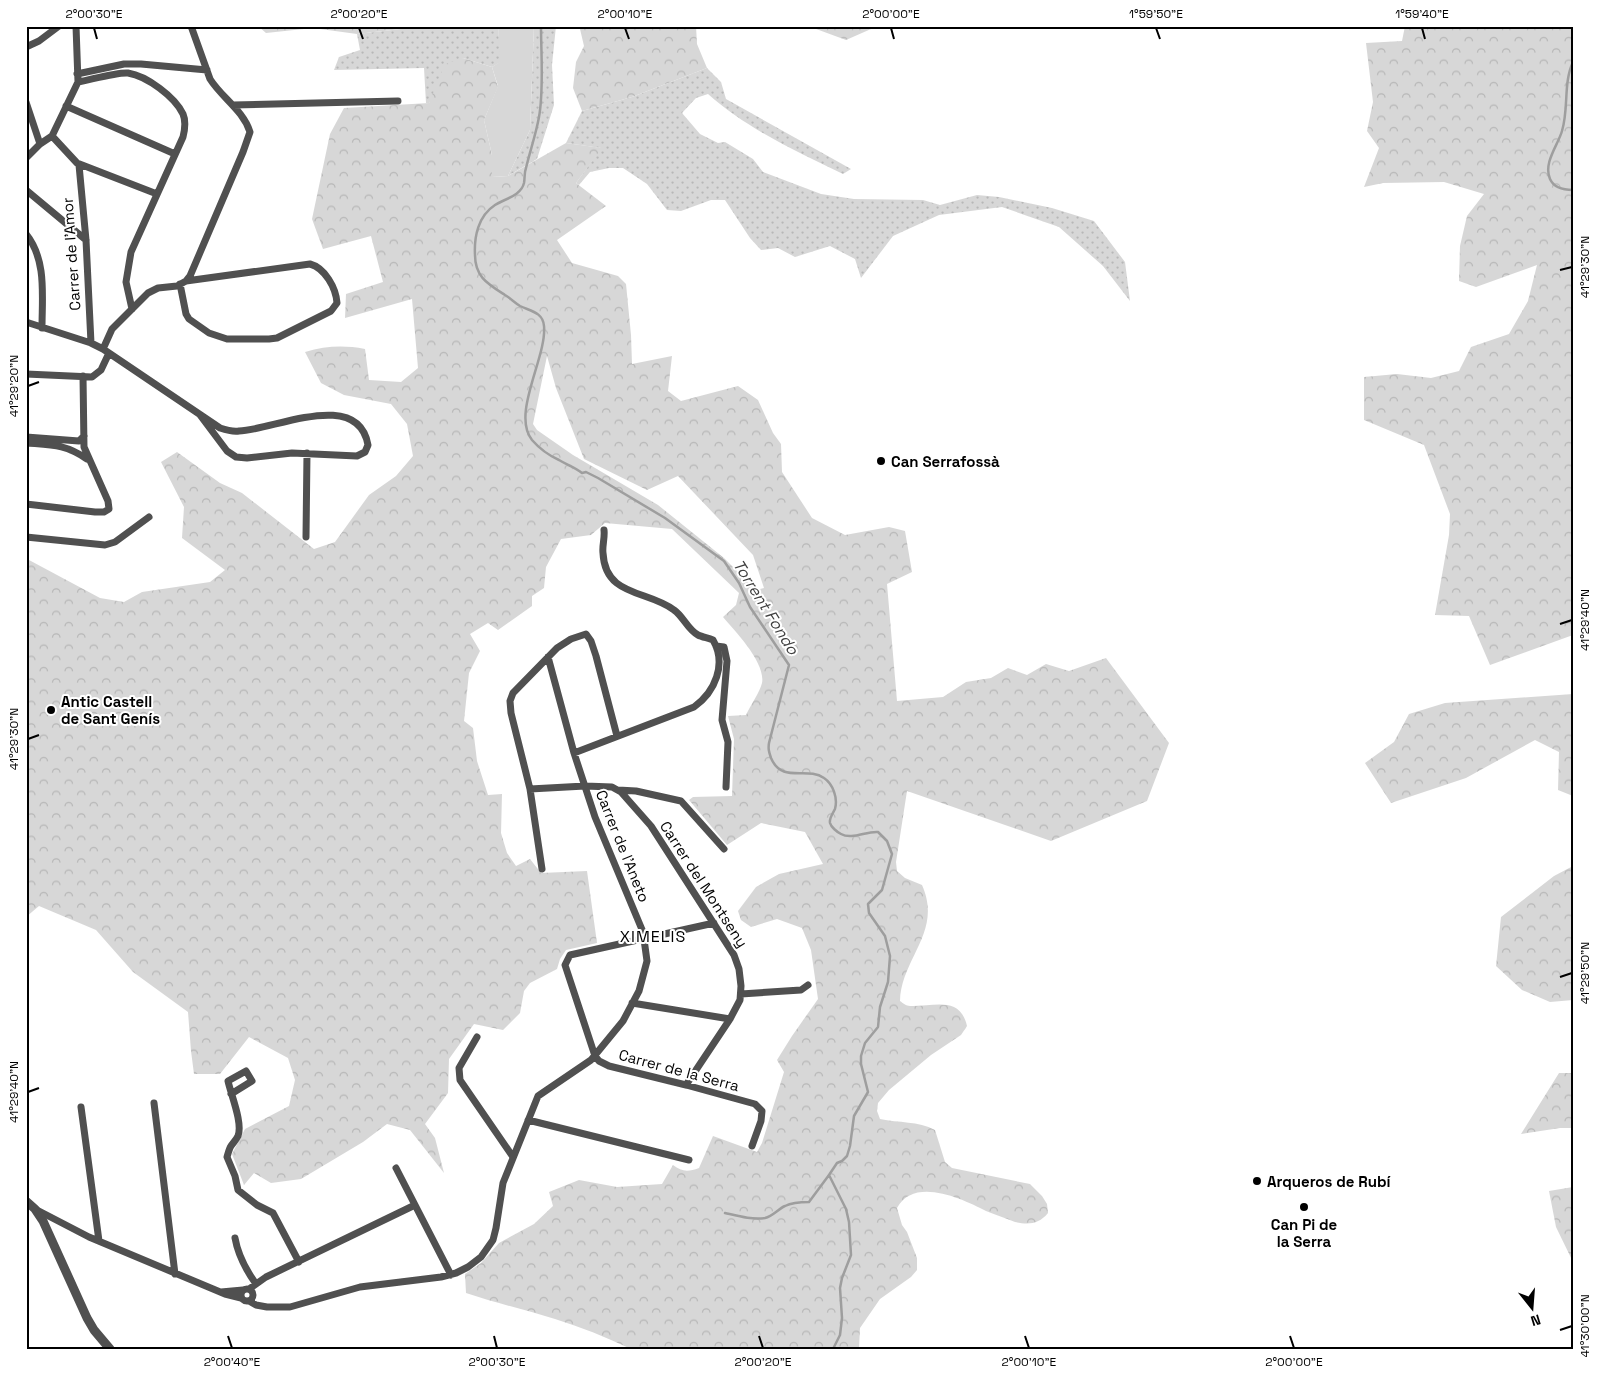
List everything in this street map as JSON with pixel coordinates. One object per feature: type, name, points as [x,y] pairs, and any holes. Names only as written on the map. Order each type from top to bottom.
[{"type":"street","points":[[26,48],[59,26]]},
{"type":"street","points":[[26,158],[40,144],[52,136],[78,82],[76,26]]},
{"type":"street","points":[[183,282],[190,276],[250,132],[242,114],[215,87],[191,26]]},
{"type":"street","points":[[77,74],[124,64],[207,70]]},
{"type":"street","points":[[78,82],[127,73],[147,79],[178,106],[184,115],[183,137],[131,252],[126,282],[132,309]]},
{"type":"street","points":[[233,105],[398,101]]},
{"type":"street","points":[[26,102],[40,144]]},
{"type":"street","points":[[66,106],[175,154]]},
{"type":"street","points":[[52,136],[77,163],[157,194]]},
{"type":"street","name":"Carrer de l'Amor","points":[[77,163],[79,165],[86,240],[91,343]]},
{"type":"street","points":[[26,190],[86,240]]},
{"type":"street","points":[[26,234],[33,243],[41,268],[42,328]]},
{"type":"street","points":[[26,374],[92,377],[101,370],[112,329],[148,293],[158,288],[183,282],[310,264],[321,268],[336,297],[337,304],[331,311],[277,338],[227,339],[209,334],[189,319],[186,314],[183,282]]},
{"type":"street","points":[[26,322],[91,343],[106,351],[220,428],[241,432],[315,416],[339,416],[354,420],[362,428],[368,445],[365,452],[357,456],[306,453],[247,458],[236,457],[227,451],[200,415]]},
{"type":"street","points":[[26,504],[95,512],[104,512],[109,509],[108,501],[84,447],[83,376]]},
{"type":"street","points":[[26,438],[79,441],[84,436]]},
{"type":"street","points":[[26,443],[76,450],[88,459]]},
{"type":"street","points":[[306,453],[306,537]]},
{"type":"street","points":[[26,537],[105,545],[115,542],[149,517]]},
{"type":"street","points":[[574,753],[694,707],[705,699],[715,684],[720,662],[713,640],[697,635],[676,611],[619,586],[606,567],[603,552],[605,542],[604,530]]},
{"type":"street","points":[[542,869],[530,789],[511,713],[510,701],[513,693],[557,648],[586,634],[591,641],[596,656],[618,736]]},
{"type":"street","points":[[716,646],[724,647],[727,661],[722,720],[728,742],[726,787]]},
{"type":"street","name":"Carrer de l'Aneto","points":[[249,1294],[263,1306],[290,1307],[360,1287],[441,1277],[468,1267],[481,1257],[493,1240],[503,1183],[538,1096],[595,1056],[623,1021],[639,991],[647,961],[644,938],[595,817],[574,753],[548,657]]},
{"type":"street","points":[[530,789],[585,786],[636,791],[681,801],[724,849]]},
{"type":"street","name":"Carrer del Montseny","points":[[615,789],[651,826],[734,955],[739,970],[740,1000],[686,1085]]},
{"type":"street","points":[[595,1056],[565,966],[570,955],[714,923]]},
{"type":"street","points":[[741,994],[801,990],[808,985]]},
{"type":"street","points":[[632,1003],[730,1018]]},
{"type":"street","points":[[477,1037],[459,1068],[460,1080],[513,1157]]},
{"type":"street","name":"Carrer de la Serra","points":[[595,1056],[599,1061],[609,1066],[755,1104],[762,1111],[761,1121],[752,1146]]},
{"type":"street","points":[[231,1094],[237,1109],[238,1135],[230,1146],[227,1157],[235,1176],[238,1190],[257,1205],[273,1213],[300,1262]]},
{"type":"street","points":[[154,1103],[175,1274]]},
{"type":"street","points":[[81,1107],[99,1241]]},
{"type":"street","points":[[528,1120],[689,1160]]},
{"type":"street","points":[[396,1168],[451,1274]]},
{"type":"street","points":[[26,1201],[35,1209],[99,1241],[175,1274],[220,1292],[241,1298],[241,1293],[249,1294]]},
{"type":"street","points":[[249,1294],[256,1284],[266,1277],[415,1205]]},
{"type":"street","points":[[35,1209],[54,1244],[87,1318],[94,1330],[110,1349]]},
{"type":"street","points":[[235,1238],[237,1250],[256,1284]]},
{"type":"street","points":[[220,1292],[249,1294]]},
{"type":"green space","points":[[258,26],[427,26],[357,34],[313,28],[266,33]]},
{"type":"green space","points":[[427,26],[498,26],[501,62],[492,67],[463,58],[429,103],[426,103],[424,68],[334,70],[339,57],[360,50],[357,34]]},
{"type":"green space","points":[[498,26],[534,26],[530,130],[508,176],[492,177],[492,155],[484,120],[498,86],[492,67],[500,62]]},
{"type":"green space","points":[[534,26],[556,26],[552,65],[554,105],[537,159],[508,176],[530,130]]},
{"type":"green space","points":[[578,26],[696,26],[697,44],[707,68],[632,97],[582,111],[573,88],[576,62],[584,46]]},
{"type":"green space","points":[[808,26],[873,26],[871,29],[846,40]]},
{"type":"green space","points":[[1405,26],[1573,26],[1573,635],[1490,665],[1469,616],[1435,615],[1449,535],[1450,514],[1424,445],[1364,420],[1364,377],[1397,374],[1431,378],[1459,371],[1471,347],[1509,334],[1528,301],[1537,265],[1476,287],[1459,281],[1460,246],[1467,216],[1484,194],[1444,182],[1383,183],[1364,187],[1379,148],[1367,131],[1373,102],[1366,43],[1402,41]]},
{"type":"green space","points":[[463,58],[492,67],[498,87],[484,120],[492,155],[492,177],[508,176],[566,143],[602,148],[576,183],[606,206],[557,240],[572,263],[618,276],[626,284],[632,364],[672,356],[668,391],[681,401],[738,386],[758,400],[773,433],[781,444],[782,472],[812,518],[845,535],[889,527],[905,531],[912,572],[887,584],[897,701],[943,697],[966,682],[991,678],[1008,668],[1027,675],[1046,664],[1069,671],[1106,658],[1169,743],[1147,801],[1051,841],[907,791],[896,862],[897,871],[905,878],[922,885],[927,902],[928,917],[925,931],[902,986],[900,1001],[909,1006],[952,1006],[963,1016],[967,1026],[961,1035],[931,1055],[889,1090],[878,1103],[877,1111],[880,1119],[915,1124],[935,1130],[945,1162],[952,1168],[1030,1184],[1047,1204],[1048,1213],[1045,1217],[1033,1223],[1015,1222],[952,1196],[939,1193],[915,1193],[905,1198],[897,1208],[902,1225],[907,1232],[917,1258],[917,1270],[911,1277],[880,1299],[860,1328],[859,1349],[631,1349],[565,1322],[466,1293],[465,1274],[481,1263],[499,1243],[534,1224],[553,1206],[549,1192],[579,1180],[617,1187],[662,1184],[673,1165],[685,1171],[699,1168],[713,1136],[757,1152],[762,1143],[784,1072],[777,1060],[818,999],[811,950],[802,928],[777,919],[751,927],[741,920],[738,911],[756,887],[779,874],[823,864],[805,832],[761,823],[727,845],[689,800],[693,797],[732,796],[734,739],[728,716],[746,715],[761,687],[762,675],[755,657],[723,617],[736,605],[739,593],[672,529],[605,523],[591,535],[561,539],[546,567],[544,588],[532,596],[532,606],[498,630],[488,623],[470,634],[480,651],[469,673],[464,721],[473,728],[477,761],[488,795],[502,794],[501,833],[507,853],[516,866],[530,859],[541,873],[587,871],[597,943],[566,950],[560,959],[557,969],[530,983],[524,991],[520,1013],[503,1030],[474,1024],[449,1059],[448,1093],[425,1124],[435,1138],[444,1173],[410,1130],[387,1124],[363,1142],[301,1179],[271,1183],[254,1173],[244,1185],[232,1154],[245,1129],[289,1106],[295,1080],[288,1058],[249,1037],[220,1074],[194,1074],[188,1012],[133,972],[96,930],[39,906],[26,917],[26,561],[29,560],[100,598],[124,602],[142,592],[210,582],[225,570],[182,538],[184,507],[161,462],[177,452],[220,483],[242,493],[314,549],[335,542],[369,495],[396,476],[413,456],[407,424],[391,404],[344,395],[321,383],[305,352],[335,347],[365,349],[369,380],[401,382],[418,368],[412,299],[345,318],[346,294],[383,282],[371,236],[323,249],[312,219],[330,134],[344,108],[429,103],[445,64]],"holes":[[[547,356],[556,388],[584,459],[647,490],[678,476],[753,555],[764,588],[756,590],[724,558],[658,505],[573,455],[537,430],[533,424]]]},
{"type":"green space","points":[[707,68],[721,82],[726,99],[851,169],[843,174],[790,148],[739,118],[708,94],[696,98],[682,113],[700,134],[718,143],[725,142],[753,159],[763,172],[821,194],[854,199],[923,200],[940,205],[977,195],[999,197],[1052,208],[1094,221],[1125,262],[1130,301],[1103,266],[1059,227],[1002,207],[939,215],[893,236],[861,278],[855,259],[830,246],[795,257],[778,248],[761,250],[750,238],[725,200],[711,200],[681,211],[667,210],[647,184],[623,168],[609,168],[590,172],[579,185],[576,183],[601,148],[566,143],[582,111],[632,97]]},
{"type":"green space","points":[[1573,694],[1573,796],[1558,790],[1559,752],[1535,740],[1466,778],[1391,803],[1365,763],[1394,742],[1409,714],[1445,703]]},
{"type":"green space","points":[[1573,866],[1573,1000],[1550,1002],[1522,990],[1496,966],[1501,917],[1554,876]]},
{"type":"green space","points":[[1559,1073],[1573,1073],[1573,1128],[1521,1134]]},
{"type":"green space","points":[[1573,1187],[1573,1262],[1556,1227],[1549,1191]]},
{"type":"waterway","name":"Torrent Fondo","points":[[541,26],[541,106],[525,170],[524,183],[516,194],[495,205],[485,215],[478,227],[475,248],[477,269],[484,279],[518,305],[539,315],[543,321],[543,339],[527,401],[525,416],[527,429],[532,440],[548,454],[582,473],[586,472],[598,478],[665,518],[724,561],[739,583],[750,607],[789,665],[769,743],[771,758],[776,766],[788,773],[810,773],[824,778],[830,784],[835,796],[836,805],[830,821],[833,828],[845,836],[878,832],[887,841],[892,854],[882,890],[868,904],[869,913],[885,936],[890,956],[888,982],[880,1007],[878,1027],[865,1043],[861,1056],[861,1064],[868,1092],[854,1116],[847,1156],[837,1163],[829,1175],[846,1209],[849,1222],[851,1255],[840,1288],[842,1318],[840,1335],[833,1349]]},
{"type":"waterway","points":[[1573,62],[1568,78],[1562,131],[1548,167],[1550,179],[1556,186],[1562,189],[1573,190]]},
{"type":"waterway","points":[[725,1213],[750,1218],[768,1217],[782,1207],[809,1202],[829,1175]]},
{"type":"place","name":"Can Serrafossà","points":[[881,461]]},
{"type":"place","name":"Antic Castell de Sant Genís","points":[[51,710]]},
{"type":"place","name":"Arqueros de Rubí","points":[[1257,1181]]},
{"type":"place","name":"Can Pi de la Serra","points":[[1304,1207]]},
{"type":"district","name":"XIMELIS","points":[[653,936]]}]
